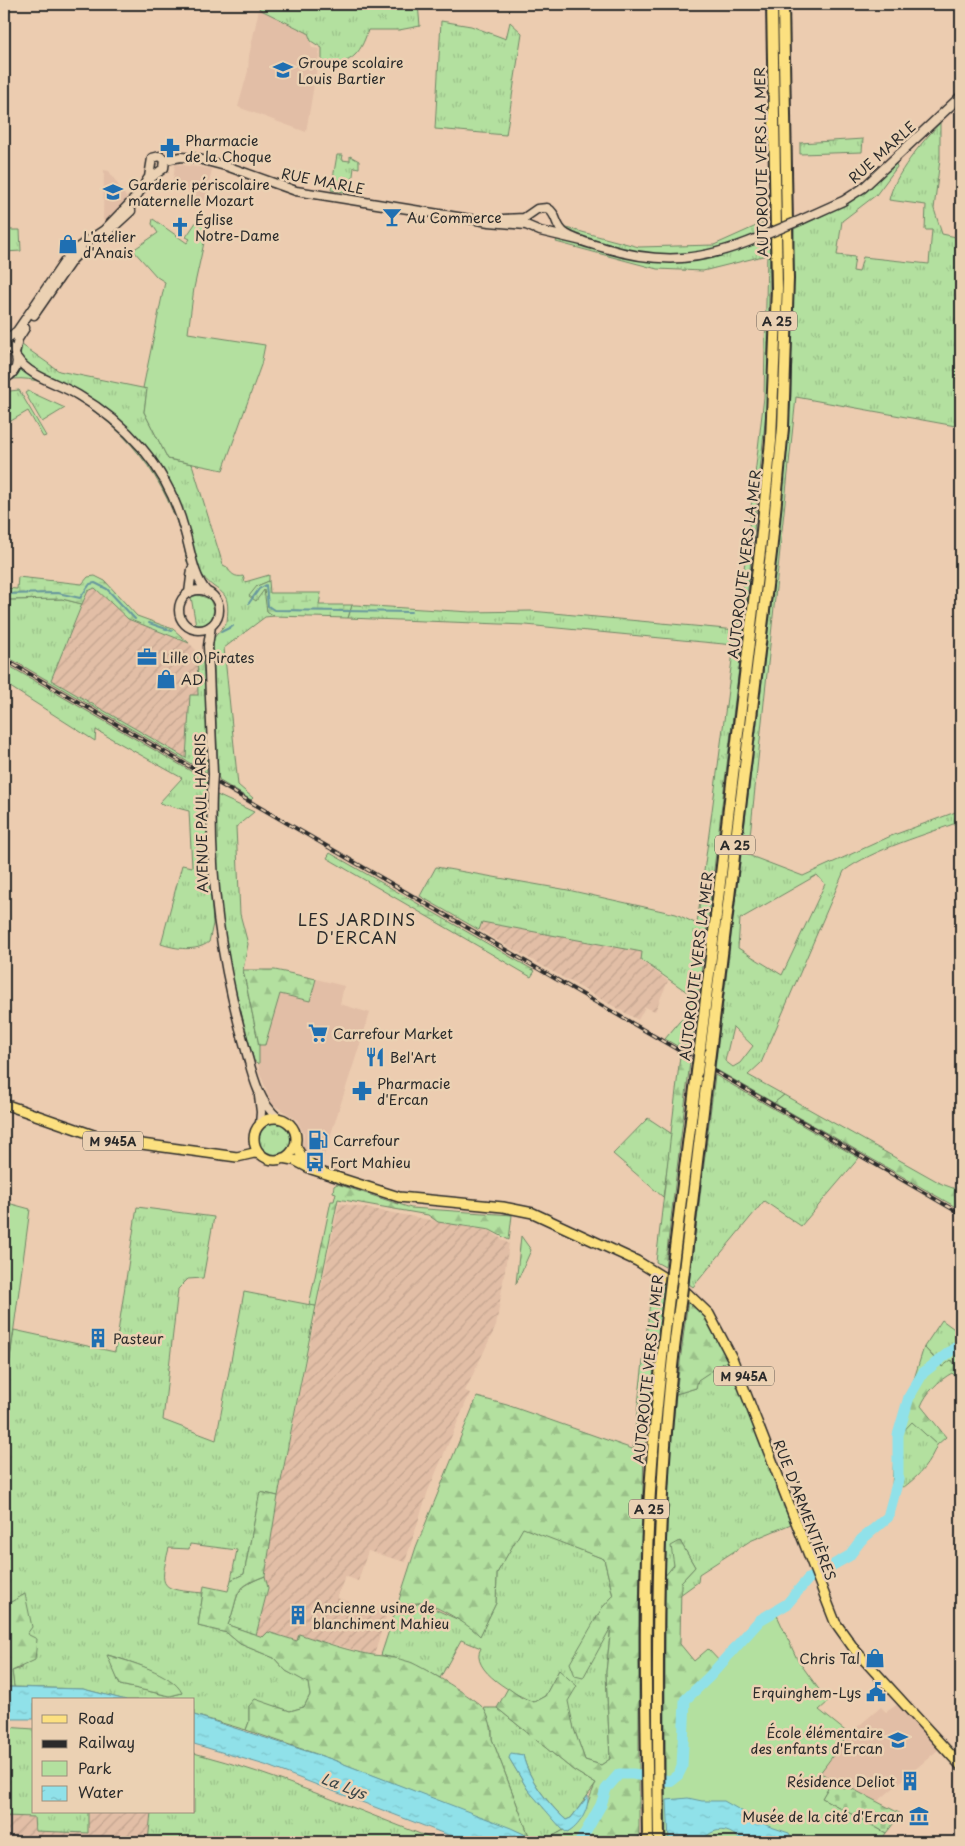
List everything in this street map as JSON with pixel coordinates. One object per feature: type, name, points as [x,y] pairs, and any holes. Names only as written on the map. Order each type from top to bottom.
[{"type":"highway","name":"AUTOROUTE VERS LA MER","points":[[648,1842],[649,1509],[656,1414],[764,519],[772,432],[777,279],[772,4]]},
{"type":"highway","name":"A 25","points":[[659,1842],[660,1517],[666,1419],[770,562],[783,428],[788,279],[782,4]]},
{"type":"main road","name":"RUE MARLE","points":[[544,232],[638,256],[676,259],[718,253],[758,238],[843,201],[863,188],[961,96]]},
{"type":"main road","points":[[5,378],[15,370],[18,339],[75,249],[97,236],[126,209],[142,188],[154,156],[160,156],[165,160],[164,167],[153,175],[140,198],[121,222],[81,250],[66,264]]},
{"type":"main road","name":"RUE MARLE","points":[[165,160],[181,157],[195,158],[229,167],[296,191],[479,220],[526,225],[535,228]]},
{"type":"main road","points":[[151,166],[160,170]]},
{"type":"main road","points":[[541,207],[548,208],[554,213],[555,220],[552,227],[544,232],[535,228],[531,220],[533,212],[541,207]]},
{"type":"main road","name":"RUE MARLE","points":[[479,220],[521,218],[533,212]]},
{"type":"main road","name":"RUE MARLE","points":[[555,220],[561,231],[582,241]]},
{"type":"main road","points":[[4,343],[16,333],[49,289]]},
{"type":"main road","name":"AVENUE PAUL HARRIS","points":[[4,343],[26,368],[79,395],[99,408],[125,430],[142,449],[158,470],[174,500],[199,581],[207,592],[215,598],[219,607],[218,617],[211,626],[208,635],[212,708],[213,865],[219,929],[231,993],[255,1080],[261,1112],[260,1124]]},
{"type":"main road","name":"AVENUE PAUL HARRIS","points":[[5,378],[25,374],[45,378]]},
{"type":"main road","name":"AVENUE PAUL HARRIS","points":[[191,557],[192,581],[189,593],[180,604],[180,616],[186,624],[196,630],[203,640],[208,661]]},
{"type":"main road","points":[[189,593],[207,592]]},
{"type":"main road","points":[[196,630],[211,626]]},
{"type":"main road","name":"AVENUE PAUL HARRIS","points":[[255,1080],[266,1104],[278,1118]]},
{"type":"main road","name":"M 945A","points":[[4,1104],[105,1139],[241,1157],[254,1153],[261,1154]]},
{"type":"main road","points":[[228,1155],[244,1151],[254,1138],[260,1124],[267,1119],[278,1118],[287,1121],[293,1127],[296,1144],[290,1154],[283,1158],[272,1160],[261,1154],[256,1148],[254,1138]]},
{"type":"main road","name":"RUE D'ARMENTIÈRES","points":[[296,1144],[302,1156],[322,1171]]},
{"type":"main road","name":"RUE D'ARMENTIÈRES","points":[[283,1158],[292,1160],[309,1169],[322,1171],[399,1197],[525,1211],[637,1261],[684,1290],[705,1309],[715,1324],[732,1358],[817,1573],[830,1612],[845,1638],[961,1766]]},
{"type":"main road","name":"RUE D'ARMENTIÈRES","points":[[817,1573],[836,1614],[851,1638],[961,1759]]},
{"type":"shaded area","name":"Groupe scolaire Louis Bartier","points":[[259,9],[308,33],[312,48],[320,49],[306,132],[238,107],[248,71],[249,56]]},
{"type":"shaded area","points":[[175,164],[212,169],[205,202],[173,181]]},
{"type":"shaded area","name":"Garderie périscolaire maternelle Mozart","points":[[104,170],[109,171],[128,200],[105,222],[103,220]]},
{"type":"shaded area","points":[[95,588],[128,619],[189,643],[197,651],[198,696],[190,695],[186,759],[51,680],[88,591]]},
{"type":"shaded area","points":[[4,655],[207,773],[208,781],[4,663]]},
{"type":"shaded area","points":[[482,922],[643,952],[641,961],[668,981],[655,1011],[645,1007],[638,1020],[479,930]]},
{"type":"shaded area","points":[[316,979],[344,986],[340,1004],[370,1013],[322,1162],[310,1157],[302,1150],[304,1134],[297,1120],[272,1104],[259,1071],[259,1045],[265,1045],[280,994],[310,1001]]},
{"type":"shaded area","points":[[339,1203],[490,1231],[509,1244],[496,1326],[465,1391],[470,1393],[428,1491],[405,1562],[368,1551],[358,1581],[345,1576],[337,1598],[387,1614],[374,1655],[299,1635],[298,1641],[268,1632],[263,1638],[256,1635],[268,1588],[265,1576],[278,1496]]},
{"type":"shaded area","points":[[898,1704],[939,1749],[877,1802],[820,1773],[849,1734],[881,1707],[886,1712]]},
{"type":"shaded area","points":[[88,1814],[151,1814],[148,1842],[4,1842],[4,1816],[35,1816],[35,1831],[87,1833]]},
{"type":"green space","points":[[261,4],[418,4],[420,26],[399,30],[368,30],[357,52],[347,61],[332,65],[322,65],[322,48],[311,41],[308,33],[259,9]]},
{"type":"green space","points":[[441,21],[471,26],[506,39],[510,22],[522,33],[506,135],[435,129]]},
{"type":"green space","points":[[940,123],[940,159],[934,209],[942,234],[961,238],[961,427],[796,397],[748,855],[803,876],[891,836],[961,810],[961,821],[885,849],[844,871],[761,1063],[748,1075],[784,1095],[774,1103],[715,1069],[773,590],[791,396],[794,229],[848,201],[872,185],[896,164],[897,167],[876,195],[842,221],[837,255],[855,257],[853,271],[859,272],[863,257],[929,264],[932,230],[925,230],[926,205],[889,200],[892,190],[903,170],[917,149]],"holes":[[[817,875],[825,884],[782,975],[738,948],[740,919]],[[733,1027],[753,1046],[740,1063],[733,1067],[725,1061]]]},
{"type":"green space","points":[[863,139],[862,152],[800,154],[800,143]]},
{"type":"green space","points":[[337,155],[343,155],[342,160],[350,161],[350,156],[359,161],[359,168],[354,167],[351,193],[331,190]]},
{"type":"green space","points":[[201,215],[209,220],[194,288],[188,333],[265,345],[261,365],[223,470],[168,459],[144,412],[147,389],[143,388],[165,282],[157,277],[133,250],[158,233],[152,224],[153,219],[187,243],[190,239],[186,237]]},
{"type":"green space","points":[[7,216],[10,230],[20,230],[21,251],[5,252],[4,217]]},
{"type":"green space","points":[[763,223],[770,238],[767,403],[744,628],[691,1054],[665,1039],[689,1010],[690,994],[641,960],[642,952],[482,922],[479,930],[420,896],[436,867],[568,890],[676,914],[697,924],[734,645],[526,625],[348,618],[352,605],[356,605],[471,612],[531,611],[737,630],[764,397],[767,255],[703,271],[657,269],[556,242],[563,227],[639,247],[714,245]]},
{"type":"green space","points":[[22,345],[59,371],[147,389],[144,412],[168,459],[192,464],[223,565],[233,574],[243,576],[245,582],[269,575],[269,581],[257,586],[263,591],[265,590],[267,611],[274,616],[265,617],[224,648],[238,785],[253,798],[251,800],[220,781],[218,776],[213,639],[227,622],[228,610],[225,597],[202,575],[197,561],[187,562],[173,511],[148,466],[132,445],[93,410],[63,392],[49,385],[29,379],[13,379]]},
{"type":"green space","points":[[19,390],[46,436],[43,437],[28,411],[4,425],[4,396],[10,391]]},
{"type":"green space","points":[[28,391],[65,408],[42,422],[25,393]]},
{"type":"green space","points":[[95,576],[105,581],[137,616],[173,629],[189,643],[128,619],[95,588],[88,591],[82,604],[62,599],[4,600],[4,588],[17,589],[18,577],[82,584],[88,577]]},
{"type":"green space","points":[[269,581],[270,593],[321,593],[319,605],[352,605],[348,618],[274,616],[267,611],[264,590],[256,601],[249,596],[257,586]]},
{"type":"green space","points":[[198,595],[210,599],[214,610],[211,620],[203,625],[196,625],[191,597]]},
{"type":"green space","points":[[62,599],[82,604],[51,680],[186,758],[190,695],[198,695],[197,651],[202,655],[206,694],[207,773],[4,655],[4,600]]},
{"type":"green space","points":[[4,663],[208,781],[208,851],[213,924],[209,942],[198,947],[186,949],[161,944],[182,865],[192,867],[189,811],[159,803],[182,778],[96,730],[95,741],[4,683]]},
{"type":"green space","points":[[217,795],[254,812],[236,827],[240,914],[248,944],[243,970],[259,1045],[259,1064],[254,1061],[241,1014],[230,967],[222,919],[217,871]]},
{"type":"green space","points":[[330,853],[535,971],[531,977],[327,858]]},
{"type":"green space","points":[[243,970],[275,970],[316,979],[310,1001],[280,994],[265,1045],[259,1045]]},
{"type":"green space","points":[[680,1056],[690,1062],[665,1267],[656,1262]]},
{"type":"green space","points":[[715,1075],[859,1158],[801,1226],[764,1201],[693,1287],[689,1284]]},
{"type":"green space","points":[[784,1095],[942,1184],[961,1191],[961,1210],[774,1103]]},
{"type":"green space","points":[[648,1118],[672,1134],[663,1197],[613,1154]]},
{"type":"green space","points":[[275,1123],[281,1124],[286,1128],[290,1133],[290,1145],[286,1150],[281,1154],[275,1155],[269,1154],[264,1150],[260,1145],[259,1139],[260,1133],[264,1128],[269,1124]]},
{"type":"green space","points":[[337,1184],[411,1208],[512,1215],[509,1240],[490,1230],[438,1222],[428,1215],[338,1199],[316,1306],[309,1305],[331,1201],[334,1201],[336,1193],[333,1192],[334,1186]]},
{"type":"green space","points":[[4,1202],[30,1209],[4,1401]]},
{"type":"green space","points":[[137,1207],[214,1217],[203,1278],[188,1279],[178,1289],[163,1420],[216,1440],[244,1292],[316,1306],[278,1496],[260,1492],[244,1574],[231,1580],[237,1550],[190,1544],[189,1549],[169,1548],[164,1572],[166,1585],[171,1588],[203,1593],[198,1626],[227,1633],[240,1644],[274,1658],[286,1671],[308,1682],[310,1695],[304,1707],[290,1711],[255,1700],[249,1706],[249,1722],[246,1730],[195,1715],[195,1698],[118,1698],[83,1689],[14,1687],[12,1671],[21,1668],[27,1634],[24,1595],[4,1606],[4,1401],[14,1330],[115,1352]],"holes":[[[108,1655],[157,1673],[182,1693],[170,1696],[120,1685]]]},
{"type":"green space","points":[[521,1236],[531,1250],[516,1284]]},
{"type":"green space","points":[[653,1277],[665,1282],[644,1453],[633,1447]]},
{"type":"green space","points":[[688,1299],[707,1319],[728,1360],[698,1380],[696,1388],[676,1394]]},
{"type":"green space","points":[[942,1320],[957,1331],[961,1326],[961,1372],[952,1360],[943,1367],[924,1347]]},
{"type":"green space","points":[[924,1347],[942,1367],[951,1360],[961,1372],[961,1382],[952,1373],[947,1376],[930,1392],[921,1406],[946,1437],[937,1445],[912,1422],[895,1440]]},
{"type":"green space","points":[[728,1360],[791,1524],[750,1541],[699,1574],[698,1582],[680,1595],[681,1582],[695,1567],[680,1541],[674,1565],[665,1576],[670,1454],[676,1394],[696,1388],[697,1380]]},
{"type":"green space","points":[[477,1397],[507,1405],[644,1453],[639,1608],[639,1842],[548,1842],[549,1838],[564,1830],[567,1833],[578,1823],[596,1784],[573,1770],[497,1708],[508,1688],[522,1698],[534,1702],[545,1696],[559,1670],[577,1686],[568,1701],[574,1729],[585,1760],[601,1765],[610,1759],[606,1672],[611,1627],[583,1678],[575,1676],[570,1663],[602,1608],[613,1596],[604,1559],[523,1528],[497,1573],[496,1603],[480,1636],[461,1621],[428,1604],[406,1605],[398,1603],[416,1547]]},
{"type":"green space","points":[[912,1421],[937,1445],[924,1469],[915,1478],[904,1487],[892,1485],[895,1440]]},
{"type":"green space","points":[[260,1492],[278,1496],[265,1576],[241,1589],[228,1625],[263,1637],[268,1632],[297,1641],[299,1634],[354,1651],[410,1662],[461,1691],[480,1705],[488,1716],[492,1739],[529,1836],[331,1759],[246,1730],[249,1722],[249,1706],[255,1699],[290,1711],[304,1707],[310,1695],[308,1683],[286,1671],[274,1658],[240,1644],[227,1633],[198,1626],[204,1586],[228,1591],[231,1580],[244,1574]]},
{"type":"green space","points":[[523,1527],[604,1559],[613,1596],[602,1608],[611,1625],[606,1672],[610,1759],[601,1765],[585,1760],[574,1729],[559,1670],[545,1696],[534,1702],[496,1681],[481,1665],[479,1656],[481,1648],[461,1640],[440,1678],[412,1663],[381,1655],[398,1603],[409,1606],[421,1603],[468,1624],[480,1635],[496,1603],[497,1573]]},
{"type":"green space","points":[[680,1541],[695,1567],[681,1582],[680,1644],[694,1661],[708,1649],[722,1664],[687,1702],[685,1764],[676,1779],[665,1785],[665,1576],[674,1565],[671,1546]]},
{"type":"green space","points":[[265,1576],[268,1588],[256,1635],[228,1625],[241,1589]]},
{"type":"green space","points":[[25,1594],[32,1627],[27,1634],[37,1639],[35,1660],[12,1671],[14,1687],[4,1687],[4,1606]]},
{"type":"green space","points":[[776,1613],[797,1659],[828,1702],[819,1710],[849,1734],[820,1773],[833,1779],[822,1798],[886,1833],[880,1842],[666,1842],[665,1785],[676,1779],[685,1764],[687,1702],[764,1619]]},
{"type":"green space","points":[[107,1655],[138,1664],[160,1674],[169,1679],[182,1693],[170,1696],[120,1685]]},
{"type":"green space","points":[[484,1708],[497,1708],[573,1770],[596,1784],[571,1818],[566,1820],[552,1806],[534,1782],[523,1755],[517,1754],[509,1758],[528,1790],[564,1830],[549,1838],[548,1842],[541,1842],[529,1836],[492,1739],[492,1728]]},
{"type":"green space","points":[[4,1727],[32,1729],[32,1814],[88,1814],[88,1833],[35,1831],[34,1817],[4,1816]]},
{"type":"green space","points":[[195,1753],[257,1772],[319,1794],[441,1842],[148,1842],[151,1814],[195,1814]]},
{"type":"green space","points":[[833,1779],[901,1814],[886,1833],[822,1798]]},
{"type":"water","points":[[4,1687],[83,1689],[118,1698],[32,1698],[32,1719],[4,1719]]},
{"type":"water","name":"La Lys","points":[[195,1715],[331,1759],[511,1828],[541,1842],[466,1842],[265,1765],[195,1744]]},
{"type":"water","points":[[511,1753],[523,1755],[534,1782],[552,1806],[566,1820],[571,1818],[588,1796],[585,1812],[575,1827],[567,1833],[528,1790],[509,1758]]},
{"type":"water","points":[[688,1798],[702,1801],[724,1801],[768,1826],[789,1833],[794,1842],[759,1839],[755,1842],[742,1842],[732,1833],[721,1830],[711,1833],[702,1842],[669,1842],[667,1800]]},
{"type":"waterway","points":[[4,594],[58,593],[80,598],[90,584],[95,583],[107,589],[135,619]]},
{"type":"waterway","points":[[249,603],[259,589],[266,585],[268,606],[274,610],[411,612]]},
{"type":"waterway","points":[[149,623],[172,631]]},
{"type":"waterway","points":[[221,632],[233,626]]},
{"type":"waterway","points":[[580,1842],[601,1805],[606,1789],[619,1774],[633,1774],[670,1781],[678,1775],[682,1767],[685,1700],[709,1677],[760,1620],[787,1604],[808,1579],[849,1556],[861,1540],[888,1517],[898,1480],[898,1435],[909,1397],[923,1373],[961,1343]]},
{"type":"railway","points":[[4,659],[961,1214]]},
{"type":"place","name":"Groupe scolaire Louis Bartier","points":[[283,70]]},
{"type":"place","name":"Pharmacie de la Choque","points":[[170,148]]},
{"type":"place","name":"Garderie périscolaire maternelle Mozart","points":[[113,192]]},
{"type":"place","name":"Au Commerce","points":[[392,217]]},
{"type":"place","name":"Église Notre-Dame","points":[[180,227]]},
{"type":"place","name":"L'atelier d'Anais","points":[[68,244]]},
{"type":"place","name":"Lille O Pirates","points":[[147,657]]},
{"type":"place","name":"AD","points":[[166,679]]},
{"type":"place","name":"Carrefour Market","points":[[318,1033]]},
{"type":"place","name":"Bel'Art","points":[[375,1057]]},
{"type":"place","name":"Pharmacie d'Ercan","points":[[362,1091]]},
{"type":"place","name":"Carrefour","points":[[318,1140]]},
{"type":"place","name":"Fort Mahieu","points":[[315,1162]]},
{"type":"place","name":"Pasteur","points":[[98,1338]]},
{"type":"place","name":"Ancienne usine de blanchiment Mahieu","points":[[298,1615]]},
{"type":"place","name":"Chris Tal","points":[[875,1658]]},
{"type":"place","name":"Erquinghem-Lys","points":[[876,1692]]},
{"type":"place","name":"École élémentaire des enfants d'Ercan","points":[[898,1740]]},
{"type":"place","name":"Résidence Deliot","points":[[910,1781]]},
{"type":"place","name":"Musée de la cité d'Ercan","points":[[919,1816]]},
{"type":"district","name":"LES JARDINS D'ERCAN","points":[[357,928]]}]
